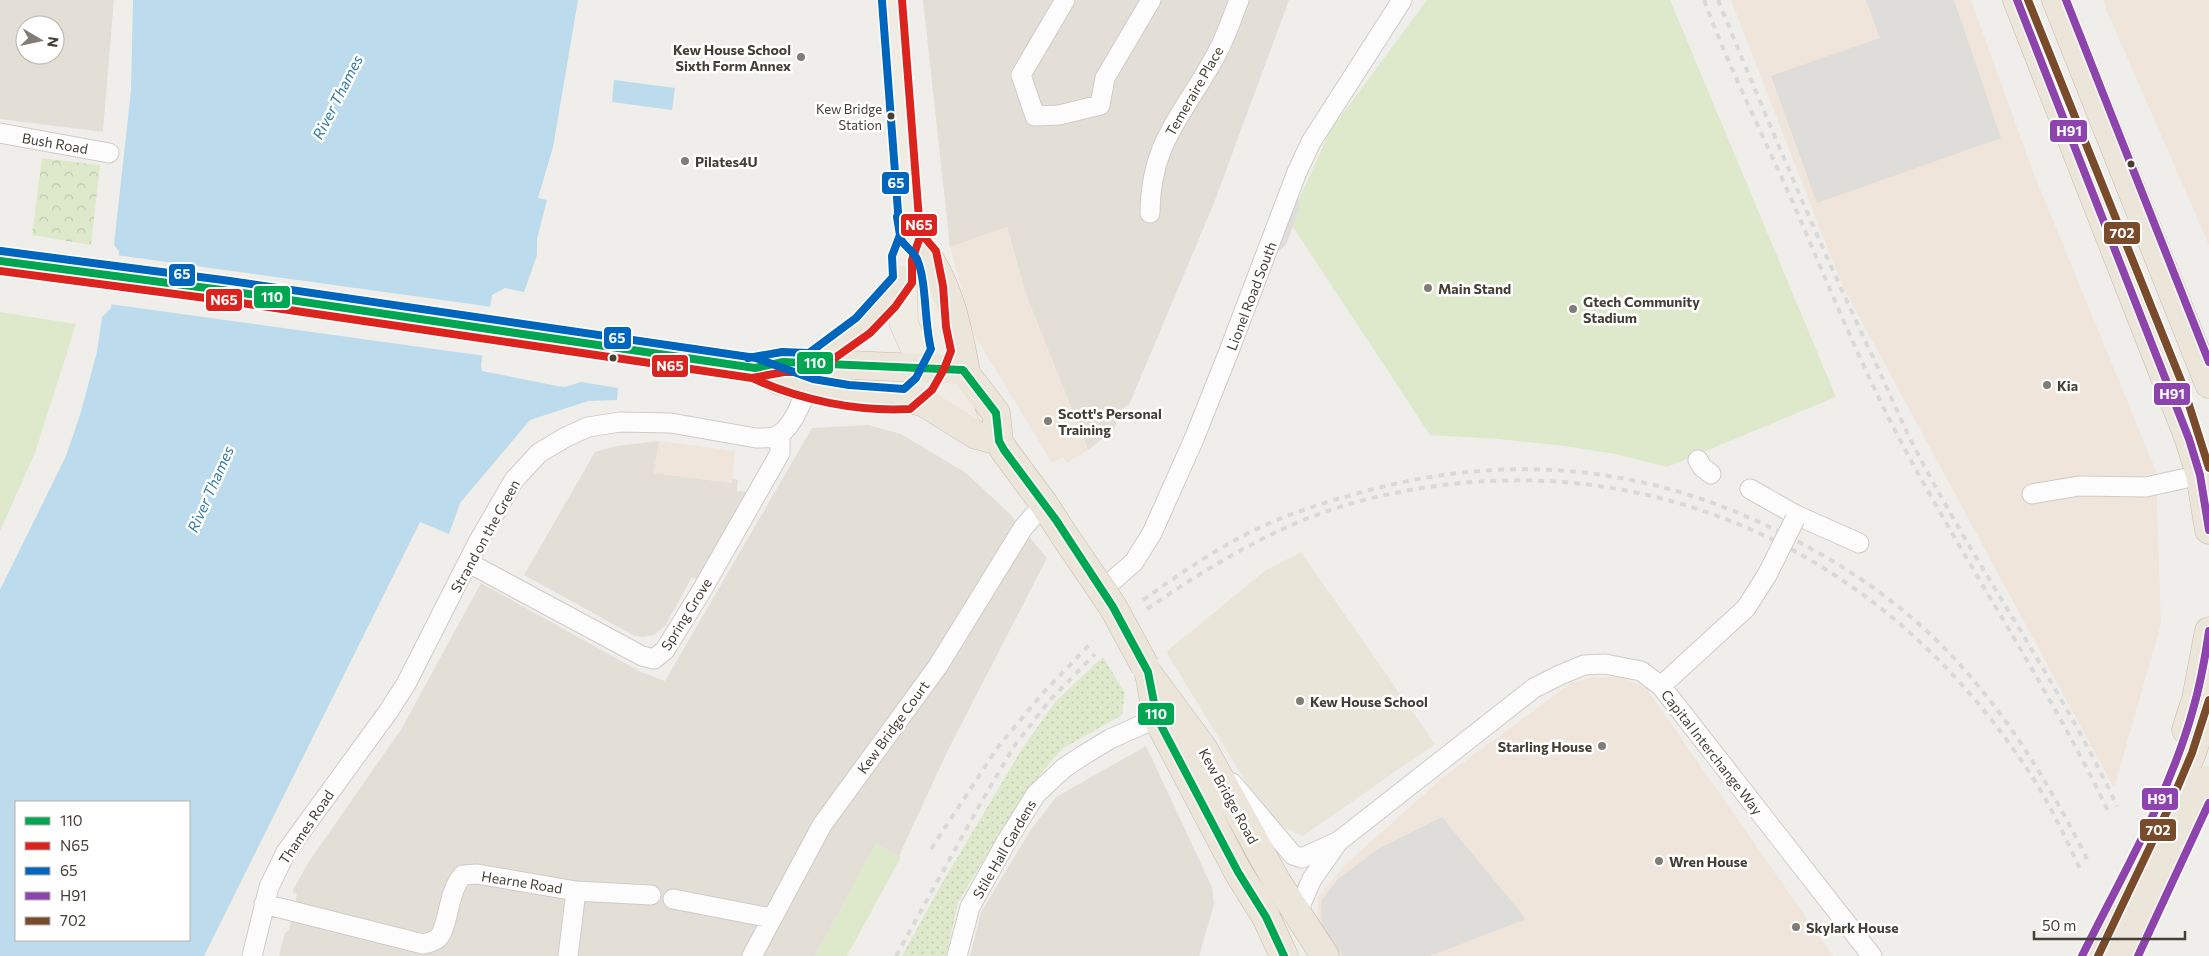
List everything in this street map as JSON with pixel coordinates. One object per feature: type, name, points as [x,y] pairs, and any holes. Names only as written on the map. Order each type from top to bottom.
[{"type":"highway","points":[[2017,0],[2170,385],[2189,439],[2204,472]]},
{"type":"highway","points":[[2028,0],[2182,383],[2200,435],[2209,530]]},
{"type":"highway","points":[[2056,0],[2209,384]]},
{"type":"highway","points":[[2066,0],[2209,362]]},
{"type":"highway","points":[[918,245],[937,269],[960,336],[966,373]]},
{"type":"highway","points":[[0,261],[232,291],[755,368],[783,362],[932,369],[953,368],[966,373]]},
{"type":"highway","points":[[812,363],[863,326],[887,301],[903,280]]},
{"type":"highway","points":[[755,368],[780,381],[802,399],[847,395],[908,399],[923,402],[947,419],[976,435],[999,442]]},
{"type":"highway","name":"Kew Bridge Road","points":[[966,373],[996,413],[999,442],[1020,474],[1044,504],[1113,606],[1147,671],[1203,748],[1277,882],[1325,956]]},
{"type":"highway","points":[[2082,956],[2160,796],[2180,748],[2196,699],[2209,631]]},
{"type":"highway","name":"Kew Bridge Road","points":[[1147,671],[1150,722],[1266,917],[1284,956]]},
{"type":"highway","points":[[2098,956],[2170,805],[2192,754],[2209,700]]},
{"type":"highway","points":[[2126,956],[2209,780]]},
{"type":"highway","points":[[2138,956],[2209,803]]},
{"type":"main road","points":[[892,0],[918,245],[933,288],[936,329],[941,350],[919,389],[908,399]]},
{"type":"main road","points":[[918,245],[902,258],[904,324],[916,351],[932,369],[960,409],[967,429]]},
{"type":"street","points":[[1065,0],[1021,75],[1035,116],[1059,115],[1100,105],[1105,78],[1151,0]]},
{"type":"street","name":"Temeraire Place","points":[[1150,213],[1150,188],[1154,168],[1163,145],[1178,115],[1217,54],[1239,0]]},
{"type":"street","name":"Lionel Road South","points":[[1102,590],[1134,562],[1152,533],[1194,439],[1297,172],[1311,142],[1402,0]]},
{"type":"street","name":"Bush Road","points":[[0,133],[110,153]]},
{"type":"street","points":[[780,434],[802,399],[812,363]]},
{"type":"street","name":"Strand on the Green","points":[[388,712],[406,684],[477,544],[514,480],[539,453],[588,427],[620,422],[656,422],[756,438],[770,438],[780,434]]},
{"type":"street","name":"Spring Grove","points":[[469,563],[642,656],[654,659],[665,650],[691,608],[780,453],[780,434]]},
{"type":"street","points":[[1698,460],[1702,467],[1711,474]]},
{"type":"street","points":[[2032,494],[2079,486],[2146,487],[2204,472]]},
{"type":"street","points":[[1750,489],[1796,517],[1859,543]]},
{"type":"street","name":"Kew Bridge Court","points":[[752,956],[822,825],[938,666],[1023,528],[1044,504]]},
{"type":"street","points":[[1661,686],[1746,608],[1767,575],[1796,517]]},
{"type":"street","name":"Capital Interchange Way","points":[[1203,748],[1293,855],[1302,858],[1339,841],[1534,688],[1584,666],[1605,664],[1641,671],[1661,686],[1872,956]]},
{"type":"street","name":"Thames Road","points":[[252,956],[264,904],[273,878],[286,852],[388,712]]},
{"type":"street","name":"Stile Hall Gardens","points":[[957,956],[970,907],[1006,842],[1036,794],[1064,768],[1082,756],[1110,740],[1150,722]]},
{"type":"street","name":"Capital Interchange Way","points":[[1302,923],[1301,904],[1312,879],[1339,841]]},
{"type":"street","name":"Hearne Road","points":[[264,904],[423,944],[432,942],[440,936],[456,884],[463,875],[477,874],[576,891],[651,895]]},
{"type":"street","points":[[568,956],[576,891]]},
{"type":"street","points":[[673,899],[772,918]]},
{"type":"shaded area","points":[[0,0],[114,0],[103,132],[0,119]]},
{"type":"shaded area","points":[[923,0],[1289,0],[1214,203],[1129,405],[1125,406],[1113,431],[1088,450],[1026,295],[1007,227],[950,247]]},
{"type":"shaded area","points":[[1731,0],[1971,0],[2033,172],[2156,471],[2161,624],[2114,788],[1841,283]]},
{"type":"shaded area","points":[[1866,0],[1954,0],[2001,138],[1817,203],[1771,76],[1880,38]]},
{"type":"shaded area","points":[[2103,0],[2209,0],[2209,245],[2106,9]]},
{"type":"shaded area","points":[[1298,190],[1299,209],[1286,245],[1273,256]]},
{"type":"shaded area","points":[[1007,227],[1026,295],[1088,450],[1067,463],[1063,457],[1052,463],[974,334],[950,247]]},
{"type":"shaded area","points":[[868,425],[901,434],[966,473],[1009,513],[1047,558],[947,752],[899,856],[876,844],[815,956],[279,956],[285,933],[289,930],[297,894],[293,893],[293,890],[308,863],[402,728],[481,583],[641,672],[665,681],[812,428]]},
{"type":"shaded area","points":[[659,441],[654,473],[732,483],[732,479],[738,480],[737,491],[750,492],[698,580],[692,577],[665,626],[654,635],[643,637],[635,636],[524,575],[595,452],[616,446]]},
{"type":"shaded area","points":[[659,441],[735,451],[732,483],[654,473]]},
{"type":"shaded area","name":"Kew House School","points":[[1301,552],[1435,744],[1303,836],[1270,821],[1166,652],[1266,570]]},
{"type":"shaded area","points":[[1594,677],[1621,677],[1646,688],[1833,956],[1335,956],[1319,933],[1317,898],[1347,863],[1441,779],[1571,683]]},
{"type":"shaded area","points":[[1146,746],[1212,887],[1214,905],[1199,956],[970,956],[981,912],[1032,828],[1056,797]]},
{"type":"shaded area","points":[[1442,817],[1526,919],[1430,956],[1343,956],[1322,928],[1321,901],[1338,879],[1378,849]]},
{"type":"green space","name":"Gtech Community Stadium","points":[[1427,0],[1670,0],[1836,397],[1667,467],[1615,454],[1565,446],[1498,439],[1430,435],[1289,221],[1330,131]]},
{"type":"green space","points":[[42,158],[100,165],[91,245],[32,235]]},
{"type":"green space","points":[[0,312],[76,324],[35,453],[0,531]]},
{"type":"green space","points":[[1103,657],[1125,693],[1122,715],[1062,749],[1023,795],[958,902],[946,956],[902,956],[944,880],[1020,752],[1055,702]]},
{"type":"green space","points":[[876,844],[901,857],[847,956],[815,956]]},
{"type":"water","name":"River Thames","points":[[133,0],[578,0],[553,147],[538,198],[547,200],[537,239],[537,255],[524,292],[505,288],[492,295],[481,365],[482,371],[557,386],[565,387],[581,382],[618,388],[617,400],[588,401],[530,420],[460,503],[449,534],[420,522],[204,956],[0,956],[0,590],[66,456],[80,415],[97,352],[102,317],[111,308],[119,251],[114,245],[131,90]]},
{"type":"water","points":[[614,80],[675,88],[672,110],[612,102]]},
{"type":"pier","points":[[116,255],[493,307],[485,356],[109,304]]},
{"type":"railway","points":[[1704,0],[1736,78],[1886,413],[1953,535],[2060,719],[2109,813]]},
{"type":"railway","points":[[1718,0],[1811,222],[1912,443],[1968,544],[2071,717],[2117,806]]},
{"type":"railway","points":[[1143,600],[1214,552],[1264,525],[1318,505],[1404,482],[1462,473],[1519,469],[1576,472],[1632,480],[1687,494],[1742,515],[1797,541],[1859,578],[1917,622],[1973,679],[2010,728],[2043,778],[2087,859]]},
{"type":"railway","points":[[1147,609],[1198,575],[1278,531],[1306,519],[1364,500],[1462,483],[1557,482],[1649,495],[1736,523],[1818,565],[1894,619],[1962,685],[2023,763],[2062,830],[2082,873]]},
{"type":"railway","points":[[931,849],[998,747],[1042,694],[1093,641]]},
{"type":"railway","points":[[896,956],[1015,745],[1050,700],[1095,654]]},
{"type":"transit line","name":"N65","points":[[0,271],[221,300],[752,378],[789,393],[829,403],[870,409],[910,409],[932,390],[944,369],[951,351],[946,327],[943,286],[936,251],[920,232],[902,0]]},
{"type":"transit line","name":"H91","points":[[2017,0],[2189,439],[2200,475],[2209,530]]},
{"type":"transit line","name":"702","points":[[2028,0],[2182,383],[2209,468]]},
{"type":"transit line","name":"H91","points":[[2066,0],[2209,362]]},
{"type":"transit line","name":"65","points":[[1,251],[223,280],[756,358],[813,379],[849,385],[904,389],[916,378],[931,349],[920,268],[917,259],[900,238],[882,1]]},
{"type":"transit line","name":"N65","points":[[752,378],[784,372],[815,372],[870,333],[895,307],[912,283],[912,260],[920,237],[917,215]]},
{"type":"transit line","name":"65","points":[[748,358],[782,352],[809,353],[856,318],[893,277],[892,256],[900,235],[897,217]]},
{"type":"transit line","name":"110","points":[[0,261],[222,290],[755,368],[783,362],[963,370],[996,413],[999,441],[1004,450],[1056,520],[1113,607],[1148,672],[1157,718],[1238,872],[1266,917],[1284,956]]},
{"type":"transit line","name":"H91","points":[[2082,956],[2143,837],[2170,776],[2195,703],[2209,631]]},
{"type":"transit line","name":"702","points":[[2098,956],[2170,805],[2192,753],[2209,700]]},
{"type":"transit line","name":"H91","points":[[2138,956],[2209,803]]},
{"type":"place","name":"Kew House School Sixth Form Annex","points":[[801,57]]},
{"type":"place","name":"Kew Bridge Station","points":[[891,116]]},
{"type":"place","name":"Pilates4U","points":[[685,161]]},
{"type":"place","name":"Main Stand","points":[[1428,288]]},
{"type":"place","name":"Gtech Community Stadium","points":[[1573,309]]},
{"type":"place","name":"Kia","points":[[2047,385]]},
{"type":"place","name":"Scott's Personal Training","points":[[1048,421]]},
{"type":"place","name":"Kew House School","points":[[1300,701]]},
{"type":"place","name":"Starling House","points":[[1602,746]]},
{"type":"place","name":"Wren House","points":[[1659,861]]},
{"type":"place","name":"Skylark House","points":[[1796,927]]}]
